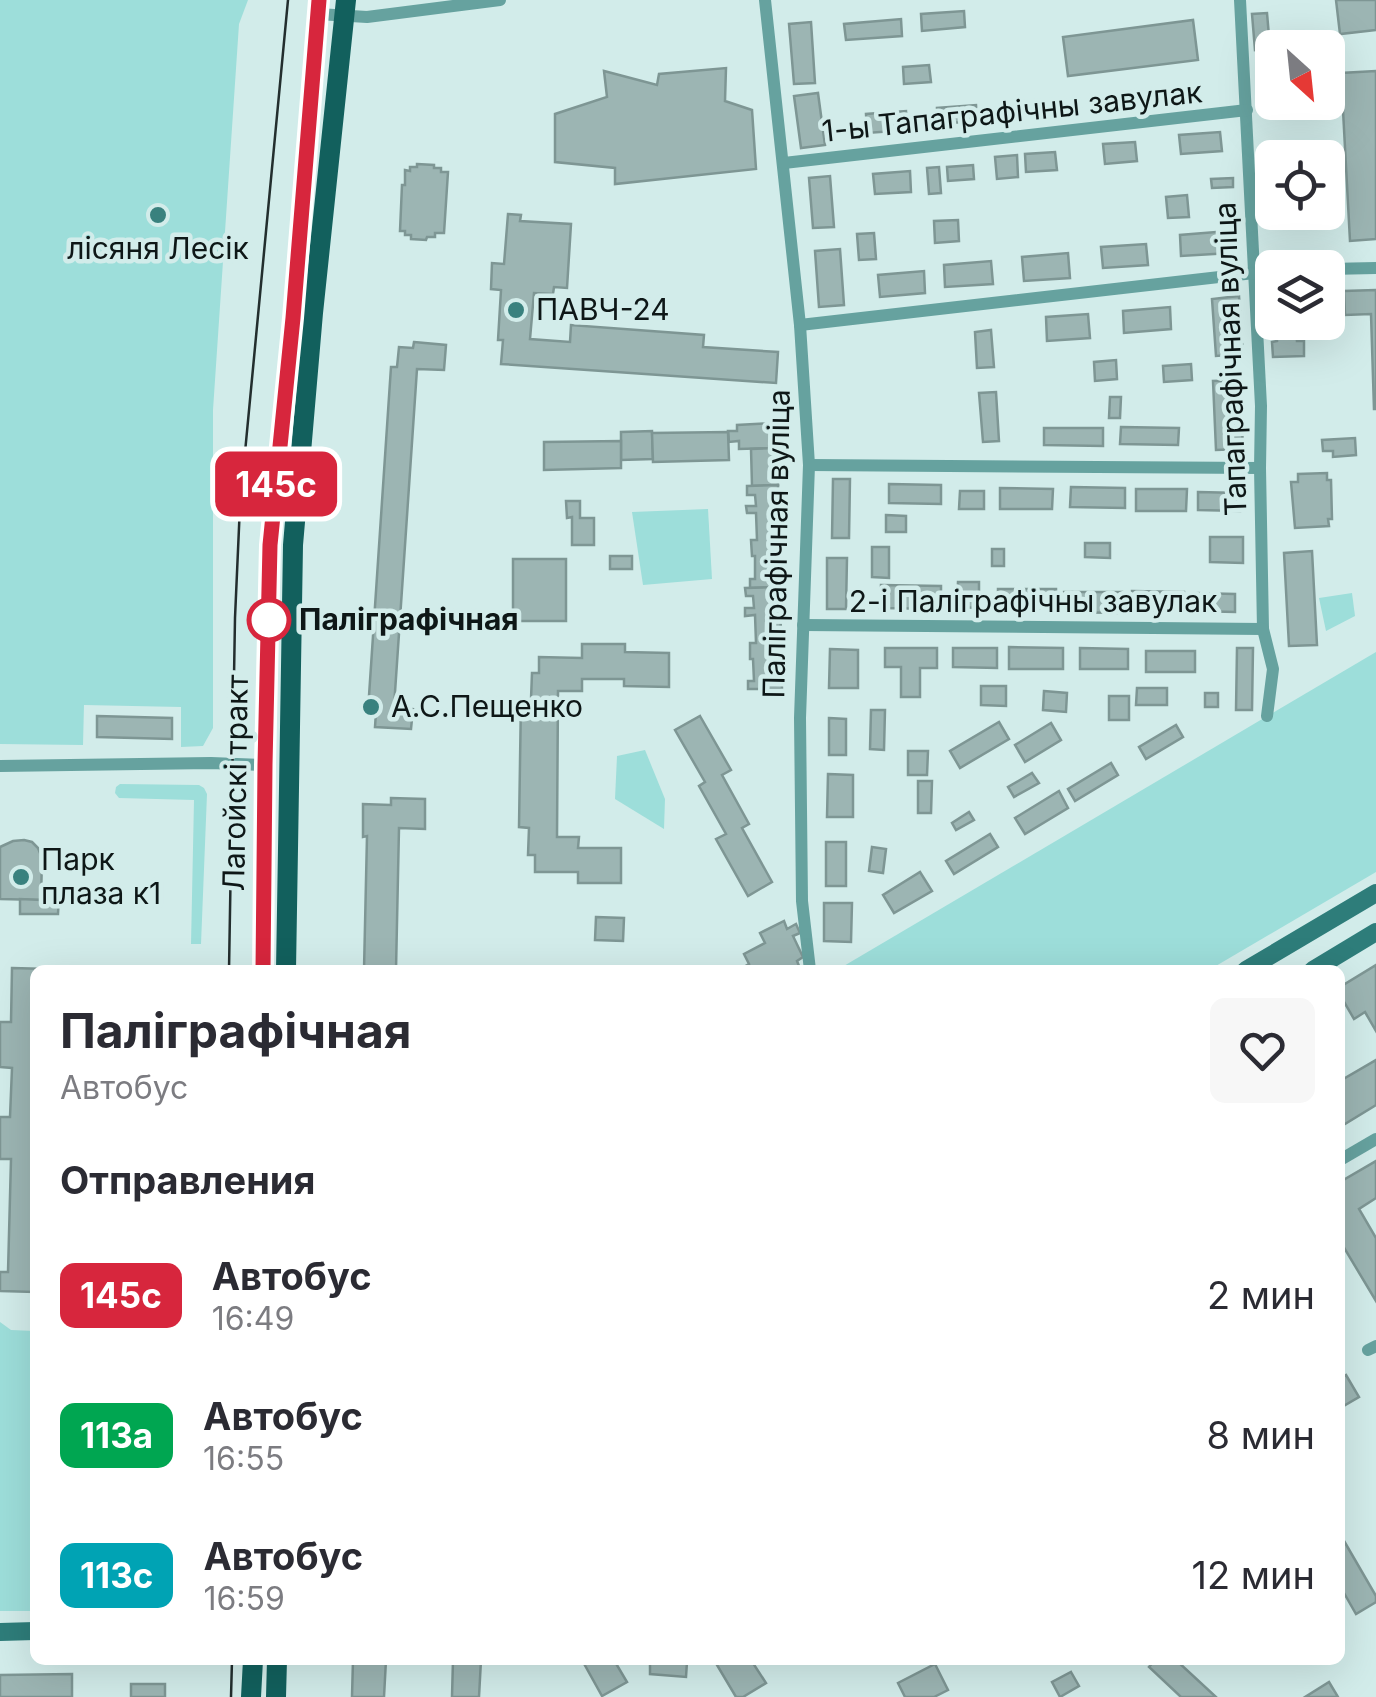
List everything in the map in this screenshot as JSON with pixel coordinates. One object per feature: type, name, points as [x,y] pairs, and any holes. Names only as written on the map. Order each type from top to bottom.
[{"type":"main road","name":"Лагойскі тракт","points":[[263,965],[270,545],[318,7]]},
{"type":"main road","name":"Лагойскі тракт","points":[[286,965],[293,545],[345,8]]},
{"type":"main road","points":[[265,765],[288,764]]},
{"type":"main road","points":[[1254,965],[1376,893]]},
{"type":"main road","points":[[1321,965],[1376,932]]},
{"type":"main road","points":[[0,1632],[30,1631]]},
{"type":"main road","points":[[251,1697],[252,1665]]},
{"type":"main road","points":[[276,1697],[277,1665]]},
{"type":"street","points":[[318,7],[345,8],[367,17],[500,0]]},
{"type":"street","name":"Паліграфічная вуліца","points":[[765,0],[800,325],[809,465],[800,718],[802,900],[809,965]]},
{"type":"street","name":"Тапаграфічная вуліца","points":[[1240,0],[1255,272]]},
{"type":"street","name":"1-ы Тапаграфічны завулак","points":[[784,163],[1247,110]]},
{"type":"street","points":[[1345,269],[1376,268]]},
{"type":"street","points":[[800,325],[1255,272]]},
{"type":"street","name":"Тапаграфічная вуліца","points":[[1258,340],[1263,629],[1273,669],[1268,716]]},
{"type":"street","points":[[809,465],[1260,468]]},
{"type":"street","name":"2-і Паліграфічны завулак","points":[[803,625],[1263,629]]},
{"type":"street","points":[[0,766],[265,765]]},
{"type":"street","points":[[1345,1157],[1376,1138]]},
{"type":"shaded area","points":[[0,0],[248,0],[239,24],[213,410],[213,728],[203,746],[181,747],[181,707],[84,705],[83,745],[0,744]]},
{"type":"shaded area","points":[[708,509],[712,579],[643,585],[632,512]]},
{"type":"shaded area","points":[[1352,593],[1355,616],[1326,631],[1319,598]]},
{"type":"shaded area","points":[[1376,652],[1376,872],[1218,965],[845,965]]},
{"type":"shaded area","points":[[645,750],[665,799],[664,829],[615,799],[617,756]]},
{"type":"shaded area","points":[[120,784],[204,788],[207,794],[201,944],[191,944],[194,800],[119,798],[115,793]]},
{"type":"shaded area","points":[[0,1322],[11,1330],[30,1331],[30,1611],[0,1611]]},
{"type":"building","points":[[1336,0],[1376,0],[1376,30],[1345,33],[1340,30]]},
{"type":"building","points":[[964,11],[965,27],[922,31],[921,14]]},
{"type":"building","points":[[1267,13],[1268,30],[1255,30],[1255,50],[1252,14]]},
{"type":"building","points":[[901,19],[902,36],[846,40],[844,24]]},
{"type":"building","points":[[1193,20],[1198,60],[1068,76],[1063,37]]},
{"type":"building","points":[[811,22],[815,83],[794,84],[789,24]]},
{"type":"building","points":[[929,65],[931,82],[904,84],[903,67]]},
{"type":"building","points":[[726,68],[725,101],[752,110],[756,169],[615,184],[615,168],[555,162],[555,114],[607,97],[604,71],[657,85],[659,74]]},
{"type":"building","points":[[1376,71],[1376,239],[1350,241],[1345,73]]},
{"type":"building","points":[[818,93],[825,145],[801,148],[794,96]]},
{"type":"building","points":[[976,105],[977,121],[938,124],[937,108]]},
{"type":"building","points":[[906,111],[907,130],[867,133],[866,114]]},
{"type":"building","points":[[1220,132],[1222,151],[1181,154],[1179,135]]},
{"type":"building","points":[[1135,142],[1137,161],[1105,164],[1103,144]]},
{"type":"building","points":[[1055,152],[1057,170],[1026,172],[1025,154]]},
{"type":"building","points":[[1017,155],[1018,177],[997,179],[995,157]]},
{"type":"building","points":[[417,164],[434,165],[441,172],[448,172],[444,233],[435,233],[435,237],[426,240],[411,239],[411,235],[400,231],[405,170],[410,171]]},
{"type":"building","points":[[973,165],[974,179],[948,181],[947,167]]},
{"type":"building","points":[[939,167],[941,193],[929,194],[927,168]]},
{"type":"building","points":[[910,171],[911,192],[875,194],[873,174]]},
{"type":"building","points":[[830,176],[834,227],[813,228],[809,178]]},
{"type":"building","points":[[1233,178],[1233,187],[1212,188],[1211,179]]},
{"type":"building","points":[[1187,195],[1189,217],[1168,218],[1166,197]]},
{"type":"building","name":"ПАВЧ-24","points":[[508,214],[521,215],[520,221],[571,224],[567,288],[554,287],[553,294],[534,293],[530,339],[570,342],[571,325],[704,335],[703,347],[778,352],[776,383],[501,364],[501,290],[491,289],[492,263],[504,264]]},
{"type":"building","points":[[958,220],[959,241],[935,243],[934,221]]},
{"type":"building","points":[[1228,231],[1230,253],[1181,256],[1180,235]]},
{"type":"building","points":[[874,233],[876,259],[859,260],[857,234]]},
{"type":"building","points":[[1146,244],[1148,265],[1103,268],[1101,247]]},
{"type":"building","points":[[840,249],[844,305],[819,307],[815,251]]},
{"type":"building","points":[[1068,253],[1070,278],[1024,281],[1022,257]]},
{"type":"building","points":[[991,261],[993,284],[945,287],[944,265]]},
{"type":"building","points":[[924,271],[925,293],[880,297],[878,275]]},
{"type":"building","points":[[1376,290],[1376,409],[1371,314],[1345,315],[1345,291]]},
{"type":"building","points":[[1239,296],[1243,354],[1216,356],[1212,299]]},
{"type":"building","points":[[1170,307],[1171,329],[1124,333],[1123,311]]},
{"type":"building","points":[[1088,314],[1090,338],[1047,341],[1046,317]]},
{"type":"building","points":[[991,330],[994,367],[977,368],[975,332]]},
{"type":"building","points":[[1304,341],[1304,356],[1273,357],[1272,342]]},
{"type":"building","points":[[414,342],[446,345],[444,370],[417,369],[394,707],[413,709],[411,729],[375,727],[376,712],[368,711],[391,367],[397,367],[399,347],[413,348]]},
{"type":"building","points":[[1116,360],[1117,379],[1095,381],[1094,362]]},
{"type":"building","points":[[1191,364],[1192,380],[1164,382],[1163,366]]},
{"type":"building","points":[[1240,380],[1243,449],[1216,450],[1213,381]]},
{"type":"building","points":[[996,392],[999,441],[983,442],[979,393]]},
{"type":"building","points":[[1110,397],[1121,397],[1120,418],[1109,418]]},
{"type":"building","points":[[776,423],[776,448],[739,449],[739,441],[729,442],[728,431],[737,431],[737,425]]},
{"type":"building","points":[[1121,427],[1179,428],[1178,445],[1120,444]]},
{"type":"building","points":[[1044,428],[1103,428],[1103,446],[1044,445]]},
{"type":"building","points":[[652,431],[653,459],[621,460],[621,432]]},
{"type":"building","points":[[728,432],[729,460],[653,462],[652,433]]},
{"type":"building","points":[[1355,438],[1356,455],[1333,457],[1333,451],[1323,451],[1322,440]]},
{"type":"building","points":[[621,441],[621,468],[544,470],[544,442]]},
{"type":"building","points":[[776,448],[778,485],[752,486],[751,449]]},
{"type":"building","points":[[1327,473],[1327,480],[1331,480],[1329,526],[1295,528],[1291,482],[1298,482],[1298,474]]},
{"type":"building","points":[[833,479],[850,479],[849,538],[832,538]]},
{"type":"building","points":[[889,484],[941,485],[941,504],[889,503]]},
{"type":"building","points":[[778,485],[780,587],[750,588],[750,579],[755,579],[751,540],[757,540],[756,513],[747,513],[746,506],[756,506],[755,495],[747,495],[747,486]]},
{"type":"building","points":[[1071,487],[1125,488],[1125,508],[1070,507]]},
{"type":"building","points":[[1000,488],[1053,489],[1052,509],[1000,509]]},
{"type":"building","points":[[1136,489],[1187,489],[1186,511],[1136,511]]},
{"type":"building","points":[[960,491],[984,491],[984,509],[959,509]]},
{"type":"building","points":[[1198,492],[1240,493],[1240,511],[1198,510]]},
{"type":"building","points":[[566,501],[580,501],[580,518],[594,518],[594,545],[572,545],[572,517],[567,518]]},
{"type":"building","points":[[886,515],[906,516],[906,532],[886,532]]},
{"type":"building","points":[[1210,537],[1243,537],[1243,563],[1210,562]]},
{"type":"building","points":[[1085,543],[1110,543],[1110,558],[1085,557]]},
{"type":"building","points":[[872,547],[889,547],[889,578],[872,577]]},
{"type":"building","points":[[992,549],[1004,549],[1004,566],[992,566]]},
{"type":"building","points":[[1312,551],[1317,645],[1289,646],[1284,553]]},
{"type":"building","points":[[610,556],[632,556],[632,569],[610,569]]},
{"type":"building","points":[[827,558],[847,558],[846,609],[827,609]]},
{"type":"building","points":[[513,559],[566,559],[566,621],[513,621]]},
{"type":"building","points":[[958,582],[979,582],[979,608],[957,607]]},
{"type":"building","points":[[881,585],[941,586],[941,609],[880,608]]},
{"type":"building","points":[[780,587],[782,689],[748,689],[748,681],[754,681],[750,643],[756,643],[755,615],[745,616],[745,608],[754,608],[753,596],[746,596],[745,588]]},
{"type":"building","points":[[998,589],[1056,589],[1056,608],[998,608]]},
{"type":"building","points":[[1132,591],[1184,592],[1184,611],[1132,610]]},
{"type":"building","points":[[1064,592],[1122,592],[1121,613],[1063,612]]},
{"type":"building","points":[[1193,593],[1235,594],[1235,612],[1193,611]]},
{"type":"building","points":[[582,644],[625,644],[625,652],[669,653],[669,687],[624,686],[624,679],[582,679],[582,691],[558,691],[557,837],[579,837],[578,848],[621,848],[621,883],[578,883],[578,872],[535,872],[535,855],[528,855],[529,828],[519,827],[521,699],[531,699],[532,673],[539,673],[539,657],[582,658]]},
{"type":"building","points":[[1009,647],[1063,648],[1063,669],[1009,669]]},
{"type":"building","points":[[885,648],[937,648],[937,668],[920,668],[920,697],[901,697],[901,667],[885,667]]},
{"type":"building","points":[[953,648],[997,648],[997,668],[953,667]]},
{"type":"building","points":[[1080,648],[1128,649],[1128,669],[1080,669]]},
{"type":"building","points":[[1237,648],[1253,648],[1252,710],[1236,710]]},
{"type":"building","points":[[830,649],[858,650],[858,688],[829,688]]},
{"type":"building","points":[[1146,651],[1195,651],[1195,672],[1146,672]]},
{"type":"building","points":[[981,686],[1006,686],[1006,706],[981,705]]},
{"type":"building","points":[[1137,688],[1167,688],[1167,705],[1136,705]]},
{"type":"building","points":[[1044,691],[1067,693],[1066,712],[1043,710]]},
{"type":"building","points":[[1205,693],[1218,693],[1218,707],[1205,707]]},
{"type":"building","points":[[1109,696],[1129,696],[1129,720],[1109,720]]},
{"type":"building","points":[[871,710],[885,710],[884,750],[870,749]]},
{"type":"building","points":[[97,716],[172,718],[172,739],[97,737]]},
{"type":"building","points":[[700,716],[731,770],[722,775],[749,824],[742,828],[772,882],[748,896],[716,839],[726,834],[699,786],[705,782],[675,730]]},
{"type":"building","points":[[829,718],[846,719],[846,755],[829,755]]},
{"type":"building","points":[[999,722],[1009,739],[960,768],[950,751]]},
{"type":"building","points":[[1051,723],[1061,740],[1025,762],[1015,745]]},
{"type":"building","points":[[1176,725],[1183,737],[1146,759],[1139,747]]},
{"type":"building","points":[[908,751],[928,751],[927,775],[908,775]]},
{"type":"building","points":[[1111,763],[1118,775],[1075,801],[1068,789]]},
{"type":"building","points":[[1032,773],[1039,783],[1014,797],[1008,787]]},
{"type":"building","points":[[828,774],[853,775],[853,817],[827,817]]},
{"type":"building","points":[[918,781],[932,781],[931,813],[918,813]]},
{"type":"building","points":[[1059,791],[1068,808],[1025,834],[1015,818]]},
{"type":"building","points":[[391,798],[425,799],[425,829],[399,828],[396,965],[364,965],[367,836],[363,837],[363,804],[391,805]]},
{"type":"building","points":[[969,812],[974,820],[956,830],[952,823]]},
{"type":"building","points":[[990,834],[998,847],[954,874],[946,861]]},
{"type":"building","name":"Парк плаза к1","points":[[24,840],[38,848],[42,858],[41,900],[0,899],[0,847]]},
{"type":"building","points":[[826,842],[846,842],[846,886],[826,886]]},
{"type":"building","points":[[872,847],[886,849],[883,873],[869,871]]},
{"type":"building","points":[[920,872],[932,891],[894,913],[883,895]]},
{"type":"building","points":[[41,895],[59,896],[58,914],[20,914],[20,899],[41,900]]},
{"type":"building","points":[[824,903],[852,903],[851,942],[824,941]]},
{"type":"building","points":[[596,917],[624,918],[623,941],[595,940]]},
{"type":"building","points":[[784,921],[787,929],[796,924],[800,933],[793,936],[803,957],[797,961],[799,965],[747,965],[744,954],[765,943],[760,933]]},
{"type":"building","points":[[1376,965],[1376,1031],[1365,1012],[1354,1019],[1345,1004],[1345,984]]},
{"type":"building","points":[[12,968],[30,968],[30,1292],[0,1291],[0,1272],[8,1272],[11,1159],[0,1159],[0,1117],[10,1117],[12,1068],[0,1067],[0,1022],[11,1022]]},
{"type":"building","points":[[1376,1060],[1376,1105],[1345,1124],[1345,1078]]},
{"type":"building","points":[[1376,1161],[1376,1198],[1359,1209],[1376,1238],[1376,1301],[1345,1249],[1345,1179]]},
{"type":"building","points":[[1345,1376],[1359,1397],[1345,1405]]},
{"type":"building","points":[[1345,1543],[1376,1596],[1376,1602],[1356,1614],[1345,1595]]},
{"type":"building","points":[[353,1665],[386,1665],[384,1697],[352,1697]]},
{"type":"building","points":[[453,1665],[481,1665],[479,1697],[452,1697]]},
{"type":"building","points":[[585,1665],[617,1665],[627,1682],[602,1696]]},
{"type":"building","points":[[650,1665],[687,1665],[686,1677],[650,1674]]},
{"type":"building","points":[[717,1665],[754,1665],[766,1683],[736,1697]]},
{"type":"building","points":[[936,1665],[948,1690],[934,1697],[905,1697],[898,1683]]},
{"type":"building","points":[[1181,1665],[1216,1697],[1181,1697],[1149,1667]]},
{"type":"building","points":[[1071,1672],[1079,1686],[1060,1697],[1052,1682]]},
{"type":"building","points":[[72,1674],[72,1697],[0,1697],[0,1675]]},
{"type":"building","points":[[1329,1682],[1338,1697],[1305,1697]]},
{"type":"building","points":[[131,1684],[165,1684],[165,1697],[131,1697]]},
{"type":"tram line","points":[[229,965],[240,505],[288,0]]},
{"type":"tram line","points":[[231,1697],[232,1665]]},
{"type":"bus line","name":"145с","points":[[263,965],[270,545],[319,0]]},
{"type":"place","name":"лісяня Лесік","points":[[158,215]]},
{"type":"place","name":"ПАВЧ-24","points":[[516,310]]},
{"type":"place","name":"Паліграфічная","points":[[269,620]]},
{"type":"place","name":"А.С.Пещенко","points":[[371,707]]},
{"type":"place","name":"Парк плаза к1","points":[[21,877]]}]
